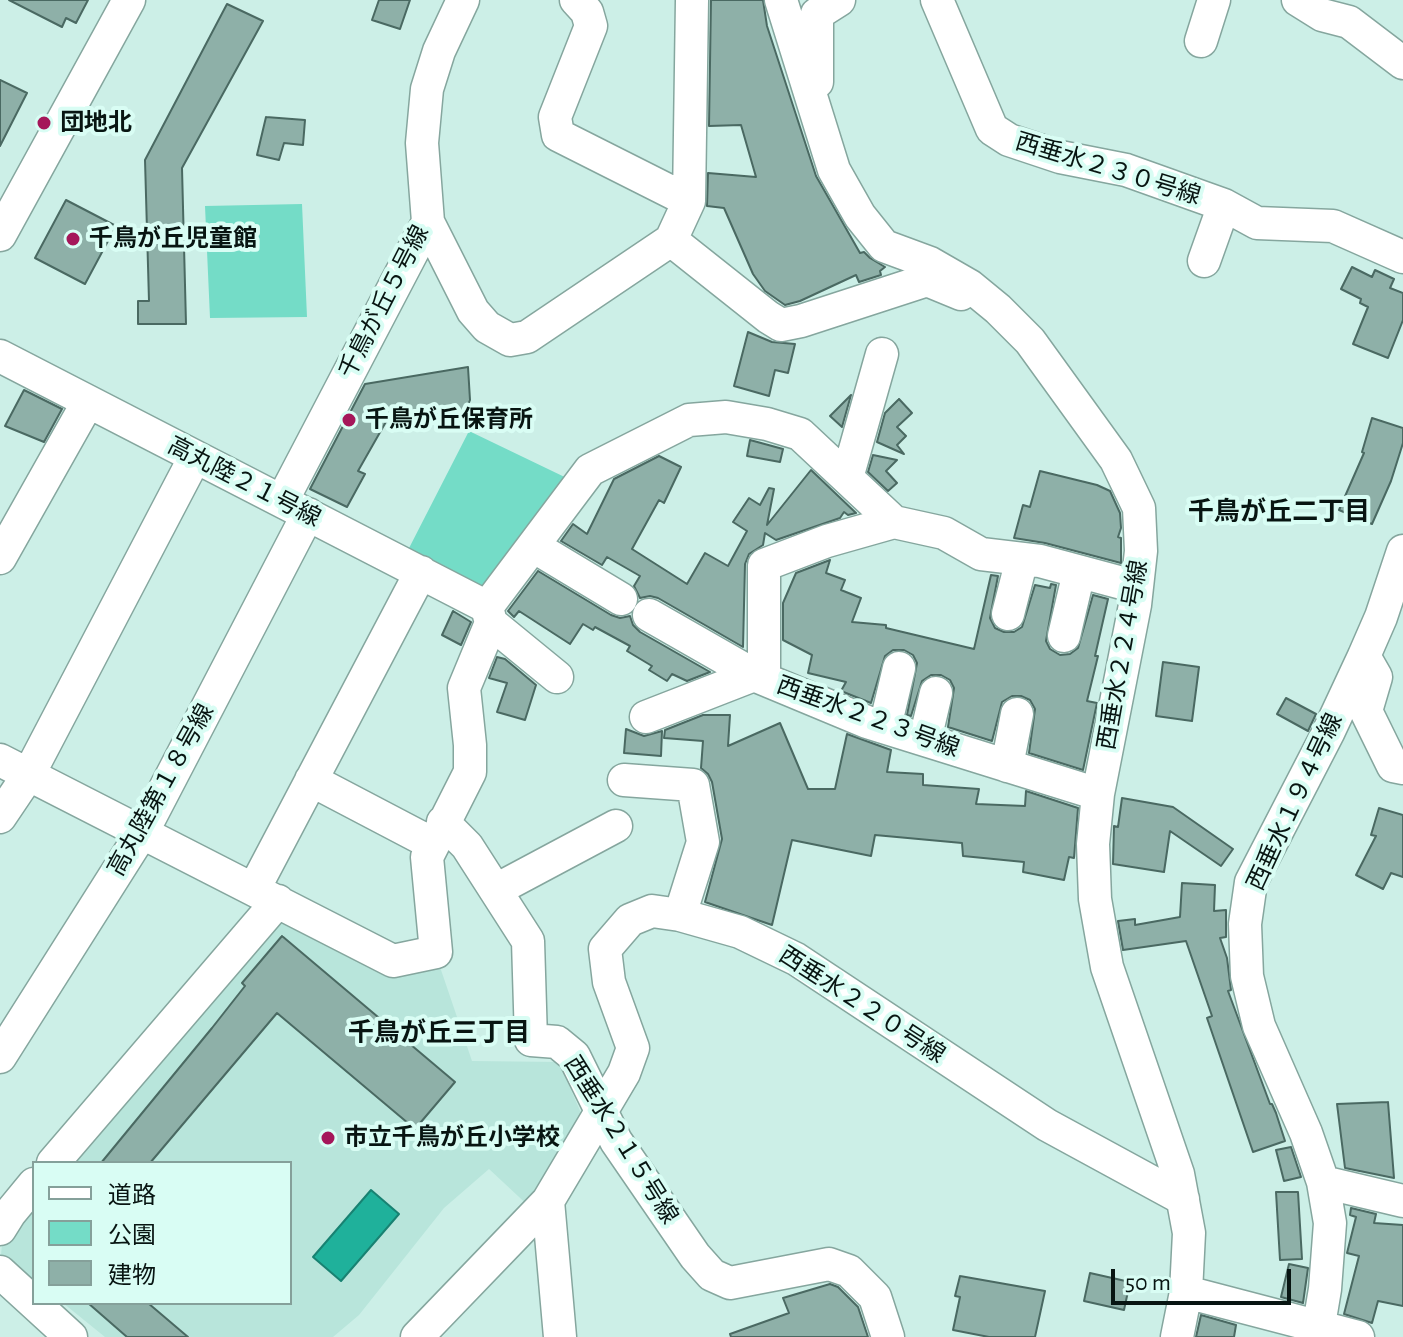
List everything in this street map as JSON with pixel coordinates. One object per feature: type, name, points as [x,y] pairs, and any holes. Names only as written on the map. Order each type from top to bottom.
[{"type":"street","points":[[0,235],[129,0]]},
{"type":"street","points":[[576,0],[587,12],[591,26],[555,117],[558,135],[689,201]]},
{"type":"street","points":[[428,222],[473,311],[487,327],[510,340],[527,337],[671,240],[689,201],[692,0]]},
{"type":"street","name":"西垂水２２４号線","points":[[781,0],[834,170],[860,216],[884,246],[930,263],[970,286],[1030,341],[1116,460],[1139,508],[1141,551],[1137,587],[1098,794],[1093,844],[1095,899],[1107,967],[1178,1174],[1183,1199],[1189,1233],[1186,1292],[1177,1337]]},
{"type":"street","points":[[817,113],[817,14],[839,0]]},
{"type":"street","name":"西垂水２３０号線","points":[[937,0],[992,129],[1009,140],[1060,157],[1126,170],[1224,205],[1257,223],[1333,226],[1403,257]]},
{"type":"street","points":[[1298,0],[1322,15],[1354,11],[1403,63]]},
{"type":"street","name":"千鳥が丘５号線","points":[[295,508],[428,222],[422,143],[427,89],[455,2]]},
{"type":"street","points":[[1201,41],[1221,3]]},
{"type":"street","points":[[1204,261],[1224,205]]},
{"type":"street","points":[[671,240],[781,325],[927,280],[998,309]]},
{"type":"street","points":[[847,478],[882,354]]},
{"type":"street","name":"高丸陸２１号線","points":[[0,356],[421,572],[489,615],[557,677]]},
{"type":"street","points":[[0,558],[88,402]]},
{"type":"street","points":[[0,760],[393,961],[436,952],[427,857],[470,772],[464,688],[489,615],[533,546],[590,470],[689,420],[726,417],[767,424],[800,434],[894,522]]},
{"type":"street","points":[[0,817],[29,774],[195,457]]},
{"type":"street","name":"高丸陸第１８号線","points":[[0,1057],[143,831],[295,508]]},
{"type":"street","points":[[646,717],[759,677],[764,565],[827,541],[894,522],[944,533],[981,554],[1022,559],[1137,587]]},
{"type":"street","points":[[533,546],[621,599]]},
{"type":"street","name":"西垂水１９４号線","points":[[1318,1332],[1330,1223],[1323,1182],[1306,1133],[1259,1026],[1247,976],[1245,924],[1251,882],[1364,656],[1403,551]]},
{"type":"street","points":[[1008,614],[1022,559]]},
{"type":"street","points":[[55,1161],[266,895],[311,780],[421,572]]},
{"type":"street","points":[[1064,636],[1079,572]]},
{"type":"street","name":"西垂水２２３号線","points":[[649,615],[759,677],[885,727],[1098,794]]},
{"type":"street","points":[[1364,656],[1376,677],[1366,711],[1393,766],[1403,768]]},
{"type":"street","points":[[885,727],[899,668]]},
{"type":"street","points":[[925,740],[936,693]]},
{"type":"street","points":[[1007,766],[1017,714]]},
{"type":"street","points":[[311,780],[467,846],[496,890],[616,826]]},
{"type":"street","points":[[624,780],[693,785],[703,842],[680,915]]},
{"type":"street","name":"西垂水２１５号線","points":[[496,890],[528,941],[531,1040],[557,1042],[574,1056],[616,1141],[695,1256],[712,1275],[730,1283],[829,1264],[849,1271],[875,1297],[888,1337]]},
{"type":"street","name":"西垂水２２０号線","points":[[600,1110],[624,1073],[633,1048],[609,982],[605,949],[630,920],[652,911],[680,915],[740,932],[796,959],[1047,1125],[1183,1199]]},
{"type":"street","points":[[417,1337],[548,1201],[600,1110]]},
{"type":"street","points":[[1323,1182],[1403,1201]]},
{"type":"street","points":[[3,1216],[32,1186]]},
{"type":"street","points":[[548,1201],[560,1337]]},
{"type":"street","points":[[0,1272],[32,1301]]},
{"type":"street","points":[[1186,1292],[1318,1332],[1358,1337]]},
{"type":"street","points":[[36,1305],[71,1337]]},
{"type":"shaded area","name":"市立千鳥が丘小学校","points":[[274,916],[391,974],[440,967],[472,1061],[559,1062],[581,1113],[533,1210],[489,1169],[444,1208],[359,1315],[333,1337],[105,1337],[65,1305],[292,1305],[292,1161],[68,1161]]},
{"type":"shaded area","points":[[371,1190],[399,1214],[341,1281],[313,1257]]},
{"type":"shaded area","points":[[32,1203],[32,1279],[1,1255],[2,1244]]},
{"type":"green space","points":[[302,204],[307,317],[210,318],[205,206]]},
{"type":"green space","points":[[469,431],[575,482],[489,590],[406,554]]},
{"type":"building","points":[[9,0],[88,0],[76,23],[66,18],[62,27]]},
{"type":"building","points":[[379,0],[410,0],[400,29],[372,20]]},
{"type":"building","points":[[711,0],[763,0],[767,26],[816,176],[860,253],[864,252],[885,267],[880,271],[881,275],[859,282],[856,275],[785,305],[765,291],[753,274],[724,208],[707,206],[708,173],[756,177],[741,125],[709,126]]},
{"type":"building","points":[[227,4],[263,21],[182,168],[186,324],[138,324],[138,301],[149,301],[145,160]]},
{"type":"building","points":[[0,80],[27,93],[0,146]]},
{"type":"building","points":[[266,117],[305,120],[303,145],[284,143],[279,160],[257,155]]},
{"type":"building","points":[[66,200],[116,226],[85,284],[35,258]]},
{"type":"building","points":[[1352,267],[1372,277],[1375,270],[1394,279],[1390,288],[1403,293],[1403,320],[1388,358],[1353,344],[1368,307],[1360,303],[1361,299],[1341,289]]},
{"type":"building","points":[[748,332],[772,342],[795,344],[788,373],[775,370],[769,396],[734,386]]},
{"type":"building","points":[[468,367],[470,400],[466,410],[387,420],[358,471],[365,474],[347,507],[310,489],[365,384]]},
{"type":"building","points":[[24,390],[62,409],[44,442],[5,426]]},
{"type":"building","points":[[851,395],[842,427],[830,416]]},
{"type":"building","points":[[899,399],[912,413],[897,427],[906,436],[897,445],[904,454],[877,442],[885,413]]},
{"type":"building","points":[[1372,418],[1403,428],[1403,443],[1372,524],[1339,510],[1364,453]]},
{"type":"building","points":[[750,440],[783,449],[780,462],[747,456]]},
{"type":"building","points":[[873,455],[897,460],[886,471],[897,483],[888,491],[868,472]]},
{"type":"building","points":[[659,456],[681,467],[664,503],[659,500],[632,549],[687,584],[705,553],[728,566],[747,531],[733,522],[749,498],[760,505],[769,488],[774,489],[767,525],[811,470],[856,513],[848,515],[844,512],[840,518],[776,540],[765,533],[763,545],[749,554],[745,564],[743,647],[658,598],[640,598],[634,586],[640,576],[607,557],[602,565],[561,541],[573,524],[587,534],[614,479]]},
{"type":"building","points":[[1040,471],[1110,491],[1120,513],[1118,537],[1121,538],[1121,563],[1014,538],[1023,505],[1030,507]]},
{"type":"building","points":[[830,560],[826,573],[845,580],[841,590],[861,598],[852,622],[886,625],[886,628],[974,649],[991,575],[998,576],[990,618],[995,628],[1004,632],[1014,632],[1022,627],[1035,585],[1050,588],[1051,584],[1056,585],[1046,641],[1050,649],[1060,655],[1070,654],[1078,648],[1093,595],[1108,599],[1087,701],[1097,703],[1083,770],[1029,753],[1035,709],[1030,700],[1021,696],[1012,696],[1002,702],[992,741],[948,727],[954,688],[950,680],[941,675],[931,675],[922,681],[911,716],[907,715],[917,663],[913,655],[904,650],[893,650],[885,656],[871,703],[841,691],[846,682],[808,673],[812,655],[783,640],[783,603],[796,573]]},
{"type":"building","points":[[538,571],[611,615],[620,618],[630,616],[640,632],[710,672],[687,681],[672,674],[667,681],[649,670],[652,666],[627,651],[630,646],[595,627],[593,630],[583,624],[570,644],[519,611],[514,617],[508,611]]},
{"type":"building","points":[[453,611],[471,622],[461,645],[442,635]]},
{"type":"building","points":[[497,657],[505,659],[536,685],[525,720],[497,712],[507,683],[489,678]]},
{"type":"building","points":[[1163,662],[1199,667],[1192,721],[1156,716]]},
{"type":"building","points":[[1286,698],[1316,714],[1308,731],[1277,714]]},
{"type":"building","points":[[703,715],[730,715],[728,746],[780,723],[808,789],[835,789],[847,734],[891,750],[887,772],[923,774],[923,785],[979,789],[976,804],[1025,806],[1026,791],[1078,808],[1074,858],[1069,857],[1064,880],[1023,872],[1024,862],[963,856],[962,843],[875,835],[871,856],[792,840],[772,925],[705,902],[722,839],[712,782],[701,768],[703,741],[664,738],[665,730]]},
{"type":"building","points":[[626,729],[644,736],[662,731],[661,756],[624,753]]},
{"type":"building","points":[[1122,798],[1173,807],[1233,849],[1221,866],[1170,831],[1164,872],[1113,864],[1114,826],[1118,827]]},
{"type":"building","points":[[1379,808],[1403,815],[1403,877],[1391,873],[1383,889],[1356,875],[1376,836],[1371,835]]},
{"type":"building","points":[[1182,883],[1215,885],[1214,911],[1226,910],[1226,937],[1220,938],[1227,958],[1231,990],[1228,991],[1285,1141],[1253,1152],[1207,1018],[1212,1016],[1186,941],[1123,950],[1118,921],[1135,919],[1135,925],[1180,917]]},
{"type":"building","points":[[282,936],[455,1082],[415,1129],[277,1013],[152,1161],[103,1161],[245,986],[242,983]]},
{"type":"building","points":[[1388,1102],[1394,1178],[1345,1168],[1337,1104]]},
{"type":"building","points":[[1291,1147],[1301,1177],[1284,1181],[1276,1150]]},
{"type":"building","points":[[1276,1192],[1298,1192],[1302,1259],[1280,1260]]},
{"type":"building","points":[[1351,1208],[1376,1214],[1374,1223],[1403,1225],[1403,1306],[1378,1301],[1372,1323],[1344,1314],[1359,1256],[1347,1253],[1356,1217],[1350,1215]]},
{"type":"building","points":[[1289,1264],[1308,1268],[1303,1303],[1281,1297]]},
{"type":"building","points":[[1090,1273],[1130,1282],[1124,1310],[1084,1301]]},
{"type":"building","points":[[960,1276],[1045,1291],[1035,1337],[989,1337],[953,1330],[960,1297],[955,1296]]},
{"type":"building","points":[[830,1284],[838,1287],[858,1307],[868,1337],[731,1337],[730,1334],[789,1313],[783,1298]]},
{"type":"building","points":[[90,1305],[150,1305],[188,1337],[127,1337]]},
{"type":"building","points":[[1201,1315],[1236,1325],[1234,1337],[1196,1337]]},
{"type":"place","name":"団地北","points":[[44,123]]},
{"type":"place","name":"千鳥が丘児童館","points":[[73,239]]},
{"type":"place","name":"千鳥が丘保育所","points":[[349,420]]},
{"type":"place","name":"市立千鳥が丘小学校","points":[[328,1138]]},
{"type":"district","name":"千鳥が丘二丁目","points":[[1279,512]]},
{"type":"district","name":"千鳥が丘三丁目","points":[[439,1033]]}]
